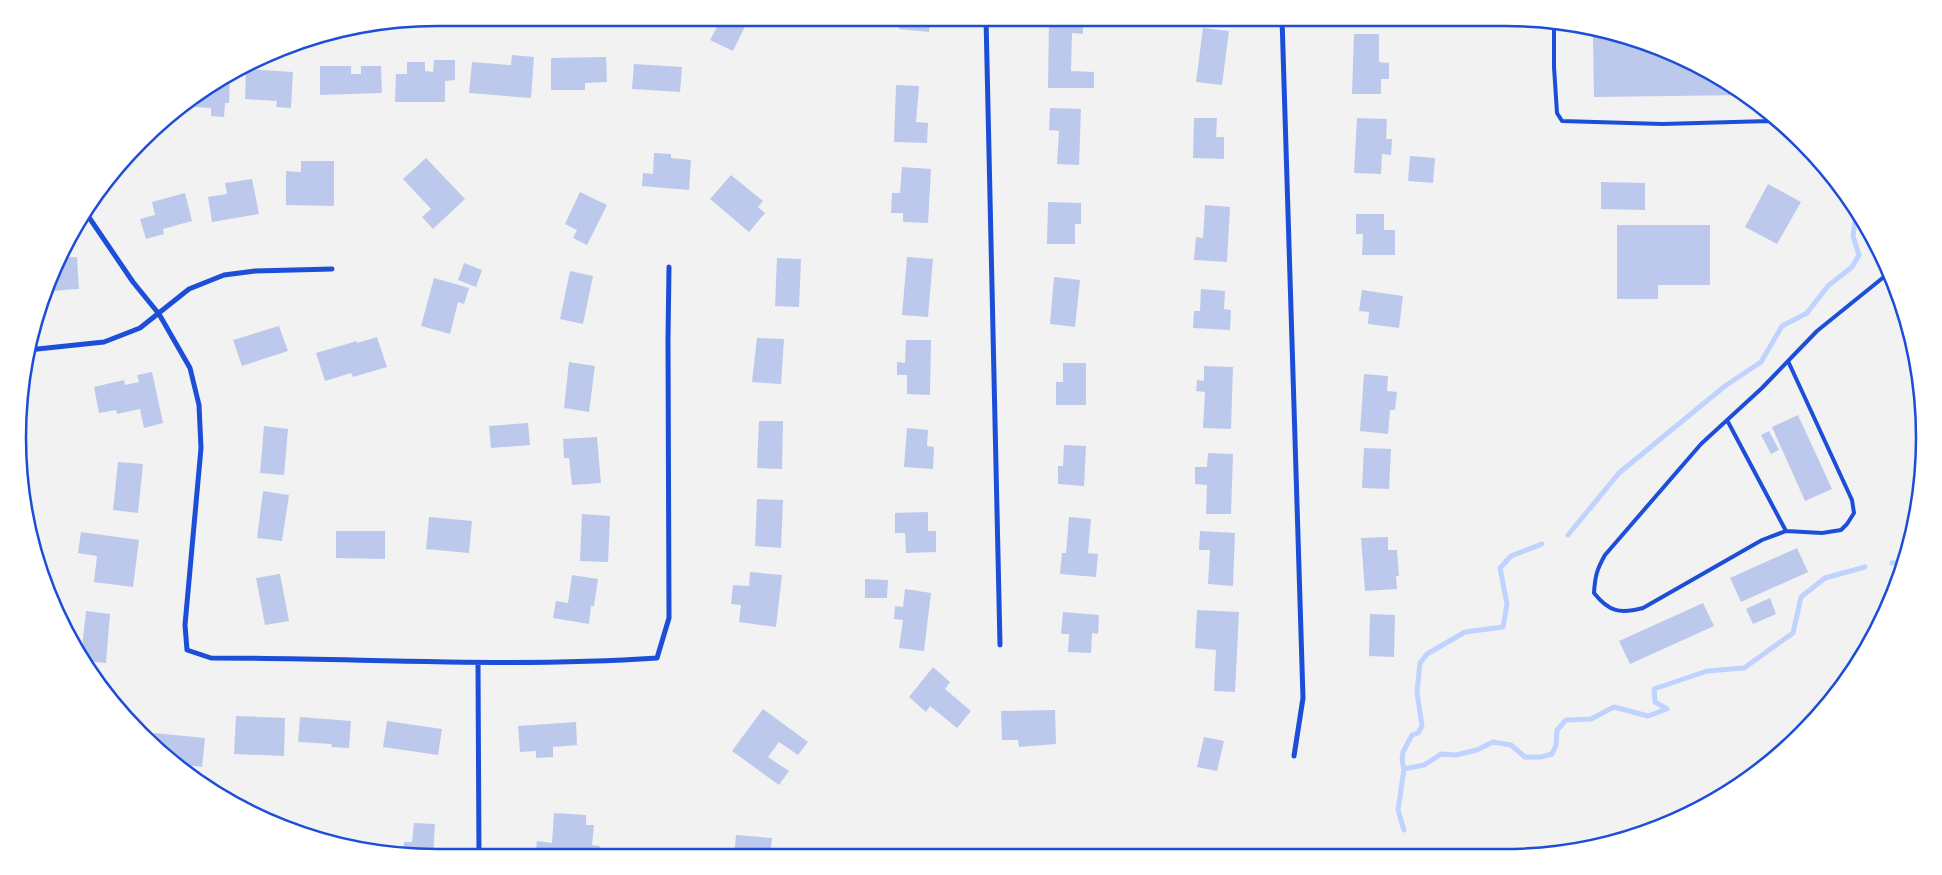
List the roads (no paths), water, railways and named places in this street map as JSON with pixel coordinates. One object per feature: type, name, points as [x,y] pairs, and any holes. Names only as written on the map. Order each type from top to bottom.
[{"type":"street","points":[[986,26],[1000,644]]},
{"type":"street","points":[[1282,26],[1303,698],[1294,756]]},
{"type":"street","points":[[90,219],[133,282],[159,314],[190,368],[199,405],[201,448],[185,625],[187,650],[211,658],[478,663],[604,661],[657,658],[669,618],[669,267]]},
{"type":"street","points":[[36,349],[104,342],[140,328],[189,289],[224,275],[255,271],[332,269]]},
{"type":"street","points":[[478,663],[479,849]]},
{"type":"lane","points":[[1554,30],[1557,113],[1562,121],[1662,124],[1767,121]]},
{"type":"lane","points":[[1788,361],[1852,500],[1854,512],[1847,524],[1841,530],[1822,533],[1786,531],[1762,540],[1643,608],[1620,612],[1602,602],[1594,593],[1596,570],[1606,555],[1701,444],[1817,331],[1883,278]]},
{"type":"lane","points":[[1727,420],[1786,531]]},
{"type":"waterway","points":[[1568,535],[1619,473],[1725,386],[1761,362],[1782,326],[1807,313],[1828,286],[1852,267],[1859,255],[1853,236],[1855,222]]},
{"type":"waterway","points":[[1404,830],[1398,810],[1404,769],[1402,760],[1403,752],[1412,735],[1418,733],[1422,726],[1417,692],[1420,663],[1427,654],[1465,632],[1503,627],[1507,604],[1500,568],[1511,556],[1542,544]]},
{"type":"waterway","points":[[1892,563],[1896,563]]},
{"type":"waterway","points":[[1404,769],[1424,765],[1441,754],[1456,755],[1477,750],[1493,742],[1511,745],[1525,757],[1541,757],[1552,754],[1556,745],[1557,730],[1566,720],[1591,719],[1614,707],[1648,716],[1667,709],[1655,702],[1654,689],[1707,671],[1744,668],[1793,633],[1801,597],[1825,578],[1865,567]]}]
